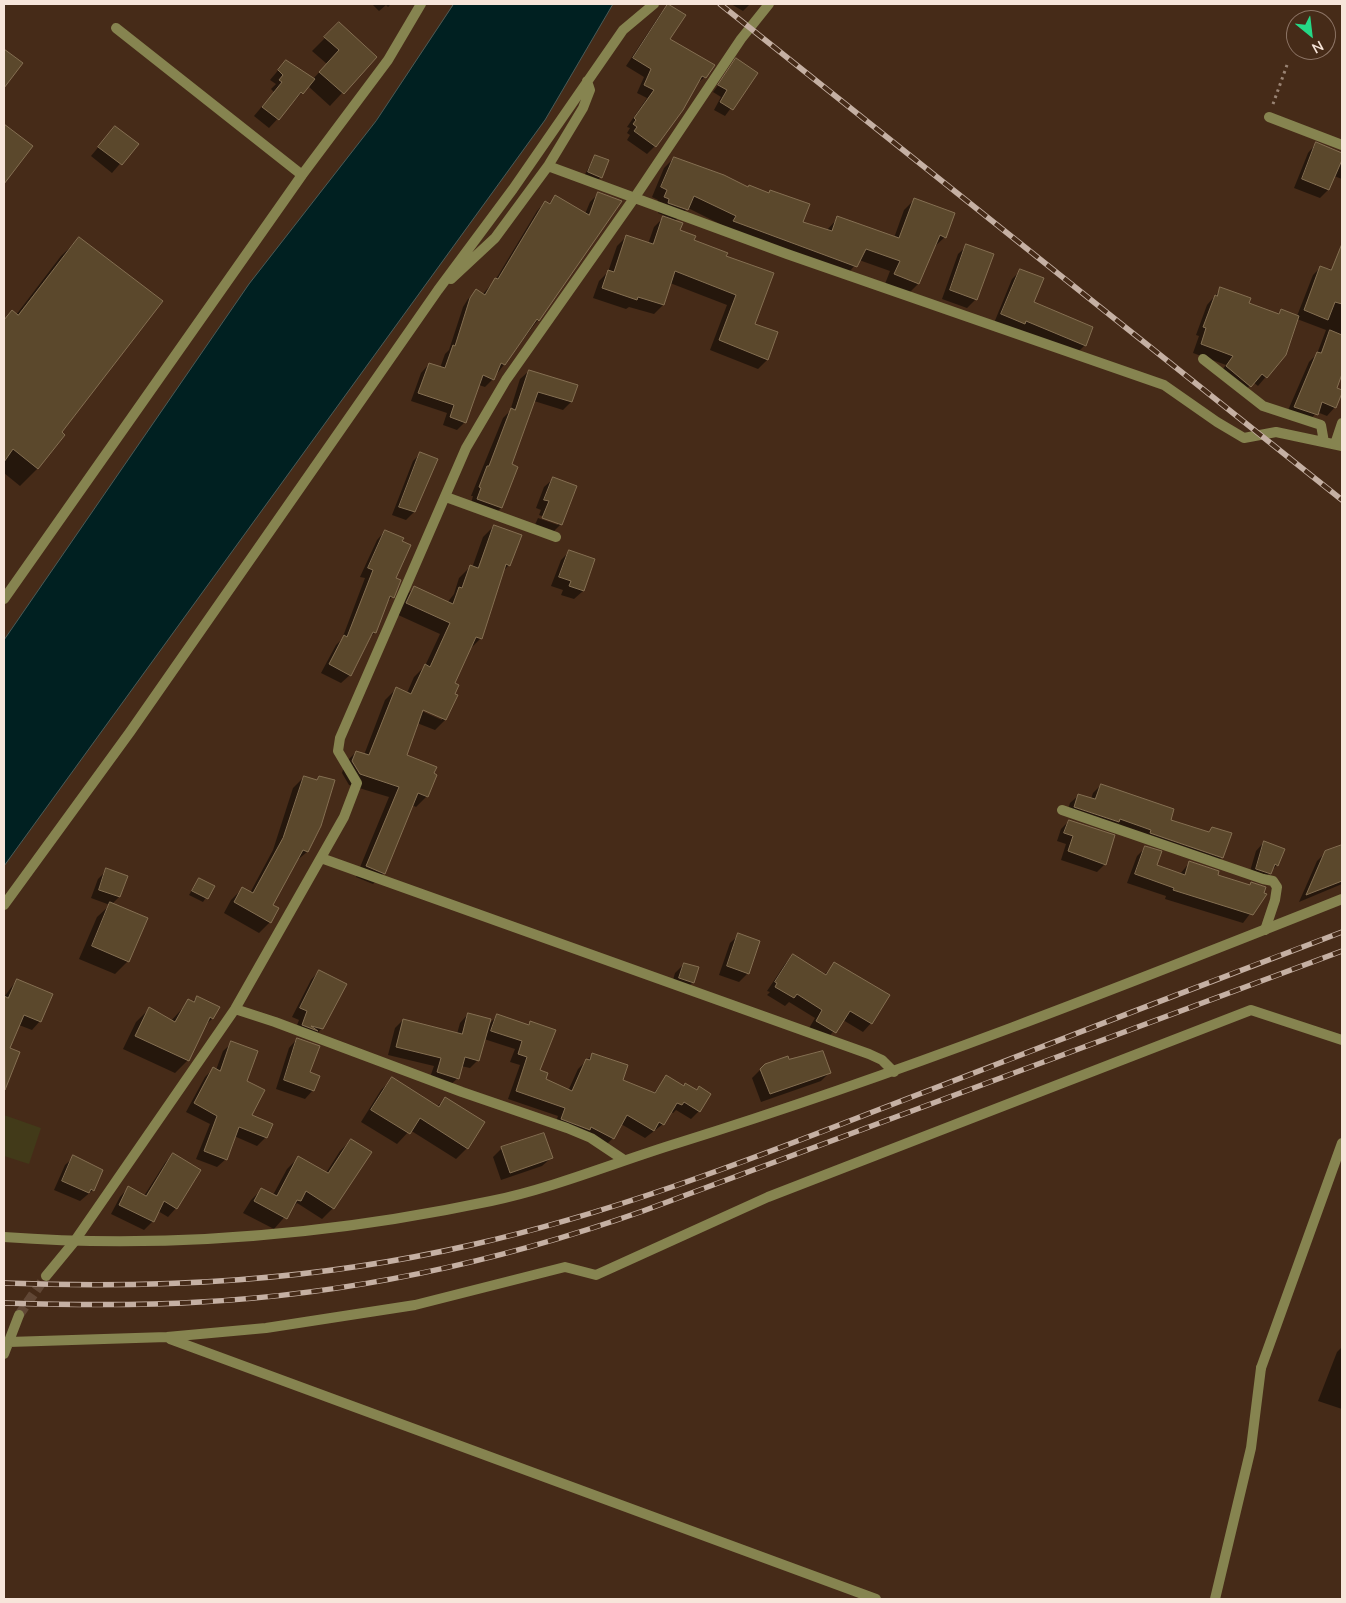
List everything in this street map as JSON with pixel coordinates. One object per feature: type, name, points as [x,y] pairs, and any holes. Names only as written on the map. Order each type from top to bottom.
[{"type":"street","points":[[4,599],[302,175],[388,60],[421,4]]},
{"type":"street","points":[[4,905],[130,732],[438,290],[513,189],[623,30],[654,4]]},
{"type":"street","points":[[46,1276],[74,1242],[235,1009],[344,817],[357,783],[338,751],[340,738],[466,448],[506,380],[635,197],[741,39],[769,4]]},
{"type":"street","points":[[116,28],[302,175]]},
{"type":"street","points":[[438,290],[495,238],[548,166],[583,108],[590,90],[587,81]]},
{"type":"street","points":[[1269,117],[1342,145]]},
{"type":"street","points":[[548,166],[787,254],[1164,385],[1217,422],[1244,438],[1276,432],[1339,445],[1342,423]]},
{"type":"street","points":[[1203,359],[1263,406],[1321,425],[1324,442]]},
{"type":"street","points":[[446,497],[556,537]]},
{"type":"street","points":[[1062,810],[1263,879],[1273,880],[1277,887],[1275,900],[1265,930]]},
{"type":"street","points":[[321,858],[869,1054],[882,1060],[894,1072]]},
{"type":"street","points":[[4,1237],[74,1242],[144,1243],[259,1236],[376,1223],[495,1200],[790,1108],[894,1072],[1342,899]]},
{"type":"street","points":[[235,1009],[275,1022],[462,1092],[568,1128],[591,1138],[624,1160]]},
{"type":"street","points":[[10,1342],[167,1337],[266,1328],[415,1305],[565,1267],[596,1275],[768,1197],[1251,1010],[1342,1040]]},
{"type":"street","points":[[1215,1599],[1251,1448],[1261,1368],[1342,1144]]},
{"type":"street","points":[[4,1354],[20,1315]]},
{"type":"street","points":[[167,1337],[876,1599]]},
{"type":"path","points":[[1269,117],[1287,65]]},
{"type":"sand","points":[[4,1115],[41,1128],[29,1164],[4,1156]]},
{"type":"water","points":[[454,4],[613,4],[545,120],[4,866],[4,640],[249,284],[376,121]]},
{"type":"building","points":[[668,4],[686,15],[670,39],[715,65],[706,78],[702,76],[683,110],[656,147],[634,131],[637,127],[633,124],[636,120],[634,118],[654,90],[644,85],[651,69],[633,58]]},
{"type":"building","points":[[339,22],[377,57],[344,94],[319,72],[339,50],[324,37]]},
{"type":"building","points":[[4,49],[23,63],[4,88]]},
{"type":"building","points":[[736,58],[758,73],[733,110],[720,102],[727,90],[718,85]]},
{"type":"building","points":[[286,60],[315,79],[303,94],[301,92],[279,120],[262,107],[282,82],[279,80],[283,75],[278,70]]},
{"type":"building","points":[[4,124],[33,146],[4,184]]},
{"type":"building","points":[[115,126],[139,144],[122,165],[98,147]]},
{"type":"building","points":[[1316,142],[1342,153],[1342,160],[1329,190],[1302,179]]},
{"type":"building","points":[[595,155],[609,160],[602,178],[588,172]]},
{"type":"building","points":[[674,157],[724,175],[748,187],[749,185],[769,193],[770,190],[810,204],[803,222],[832,231],[837,216],[899,238],[914,198],[955,213],[946,238],[940,235],[919,284],[894,274],[900,261],[866,249],[857,267],[733,221],[736,216],[694,196],[688,210],[668,203],[669,199],[664,197],[667,190],[661,187]]},
{"type":"building","points":[[598,192],[622,201],[539,321],[537,319],[505,365],[501,363],[494,380],[483,375],[466,423],[450,417],[454,405],[418,393],[429,363],[445,368],[453,345],[455,346],[470,298],[476,289],[485,295],[495,278],[498,279],[545,201],[550,204],[555,195],[589,215]]},
{"type":"building","points":[[663,216],[683,223],[680,230],[696,236],[694,240],[728,253],[726,256],[774,273],[755,324],[778,332],[768,360],[719,340],[736,295],[675,271],[664,305],[638,297],[637,300],[602,288],[608,270],[614,272],[626,235],[653,244]]},
{"type":"building","points":[[79,237],[163,301],[62,432],[65,435],[38,469],[13,449],[4,462],[4,320],[12,310],[18,315]]},
{"type":"building","points":[[966,244],[994,254],[977,300],[950,290]]},
{"type":"building","points":[[1342,244],[1342,304],[1335,302],[1328,320],[1304,310],[1320,266],[1331,270]]},
{"type":"building","points":[[1020,269],[1044,278],[1034,302],[1093,327],[1086,346],[1026,321],[1025,324],[1001,314]]},
{"type":"building","points":[[1220,287],[1251,298],[1249,303],[1279,314],[1281,309],[1299,316],[1286,355],[1267,378],[1262,374],[1251,387],[1226,366],[1233,356],[1201,344],[1206,328],[1203,327]]},
{"type":"building","points":[[1330,330],[1342,335],[1342,374],[1337,388],[1342,390],[1342,393],[1336,408],[1322,402],[1318,415],[1294,407],[1317,352],[1321,353]]},
{"type":"building","points":[[529,370],[578,385],[572,402],[538,392],[512,464],[518,467],[502,508],[477,499],[481,488],[479,487],[511,408],[515,410]]},
{"type":"building","points":[[420,452],[438,459],[415,512],[399,507]]},
{"type":"building","points":[[553,477],[577,486],[562,525],[542,518],[549,501],[544,500]]},
{"type":"building","points":[[494,525],[522,535],[510,566],[506,564],[482,639],[476,637],[455,683],[459,685],[455,694],[458,695],[446,720],[423,710],[407,755],[437,767],[434,773],[437,775],[428,797],[418,793],[385,874],[366,866],[399,787],[360,774],[352,761],[356,751],[369,755],[396,687],[411,694],[425,664],[430,667],[450,623],[406,603],[414,586],[453,604],[459,587],[462,588],[470,565],[478,568]]},
{"type":"building","points":[[385,530],[404,538],[402,541],[411,545],[396,578],[401,580],[394,598],[390,596],[376,633],[373,632],[351,676],[329,664],[344,635],[347,637],[373,570],[368,568]]},
{"type":"building","points":[[569,550],[595,559],[584,591],[569,586],[571,581],[559,577]]},
{"type":"building","points":[[304,776],[317,780],[319,776],[335,780],[321,826],[308,852],[303,850],[273,905],[279,908],[271,923],[234,902],[242,887],[253,893],[283,838]]},
{"type":"building","points":[[1101,784],[1174,809],[1171,820],[1209,832],[1212,827],[1232,833],[1223,858],[1150,833],[1151,830],[1120,819],[1119,822],[1074,807],[1078,794],[1095,799]]},
{"type":"building","points":[[1069,820],[1115,835],[1106,865],[1068,851],[1073,836],[1064,833]]},
{"type":"building","points":[[1264,841],[1285,849],[1278,866],[1275,864],[1271,874],[1256,869]]},
{"type":"building","points":[[1342,845],[1342,881],[1306,895],[1325,851]]},
{"type":"building","points":[[1145,846],[1162,851],[1157,865],[1185,875],[1189,861],[1219,871],[1218,875],[1250,885],[1251,882],[1266,887],[1264,893],[1267,894],[1253,915],[1173,890],[1174,888],[1135,874]]},
{"type":"building","points":[[106,868],[128,876],[120,897],[99,890]]},
{"type":"building","points":[[199,878],[215,886],[208,899],[192,891]]},
{"type":"building","points":[[110,902],[148,918],[129,962],[92,946]]},
{"type":"building","points":[[738,933],[760,941],[749,974],[727,966]]},
{"type":"building","points":[[793,954],[826,975],[834,962],[890,995],[872,1024],[850,1011],[836,1033],[816,1021],[822,1010],[797,994],[794,998],[775,987],[777,983],[775,982]]},
{"type":"building","points":[[684,963],[699,967],[694,983],[679,978]]},
{"type":"building","points":[[319,970],[347,984],[323,1029],[311,1026],[318,1031],[302,1025],[307,1011],[300,1008]]},
{"type":"building","points":[[17,979],[53,994],[41,1022],[24,1015],[10,1048],[20,1052],[5,1090],[4,996],[8,998]]},
{"type":"building","points":[[197,996],[220,1007],[213,1019],[210,1017],[189,1061],[135,1036],[149,1007],[175,1022],[188,999],[194,1002]]},
{"type":"building","points":[[468,1013],[491,1019],[479,1061],[465,1057],[459,1079],[437,1072],[441,1058],[396,1047],[403,1019],[462,1034]]},
{"type":"building","points":[[497,1014],[529,1025],[530,1021],[556,1030],[540,1070],[548,1073],[546,1079],[572,1091],[586,1059],[590,1060],[592,1053],[628,1065],[623,1080],[655,1093],[666,1075],[684,1086],[685,1083],[697,1090],[699,1086],[711,1094],[700,1112],[684,1102],[682,1105],[677,1103],[664,1125],[659,1122],[654,1131],[627,1115],[614,1139],[591,1127],[590,1130],[561,1119],[565,1108],[516,1091],[527,1057],[518,1054],[522,1041],[491,1031]]},
{"type":"building","points":[[297,1038],[320,1046],[310,1072],[320,1076],[314,1091],[284,1080]]},
{"type":"building","points":[[231,1041],[258,1051],[247,1081],[265,1090],[252,1115],[273,1124],[267,1138],[239,1127],[227,1160],[204,1151],[217,1116],[194,1103],[213,1067],[220,1071]]},
{"type":"building","points":[[823,1051],[831,1073],[770,1094],[760,1069],[765,1064],[788,1056],[789,1059]]},
{"type":"building","points":[[392,1077],[439,1107],[445,1097],[485,1122],[468,1149],[420,1118],[410,1134],[371,1110]]},
{"type":"building","points":[[544,1133],[553,1158],[510,1173],[501,1147]]},
{"type":"building","points":[[351,1139],[372,1152],[334,1209],[306,1191],[301,1201],[297,1200],[287,1219],[254,1201],[261,1188],[277,1196],[298,1156],[328,1173]]},
{"type":"building","points":[[173,1153],[201,1170],[177,1209],[164,1201],[154,1222],[119,1205],[128,1186],[146,1196]]},
{"type":"building","points":[[73,1155],[103,1170],[94,1191],[91,1189],[89,1193],[62,1181]]},
{"type":"tunnel","points":[[19,1315],[46,1276]]},
{"type":"railway","points":[[720,4],[1342,500]]},
{"type":"railway","points":[[4,1283],[122,1285],[239,1280],[354,1267],[412,1257],[522,1233],[623,1203],[723,1169],[1342,932]]},
{"type":"railway","points":[[4,1303],[77,1305],[151,1304],[257,1298],[369,1283],[480,1260],[589,1229],[643,1211],[1342,951]]}]
